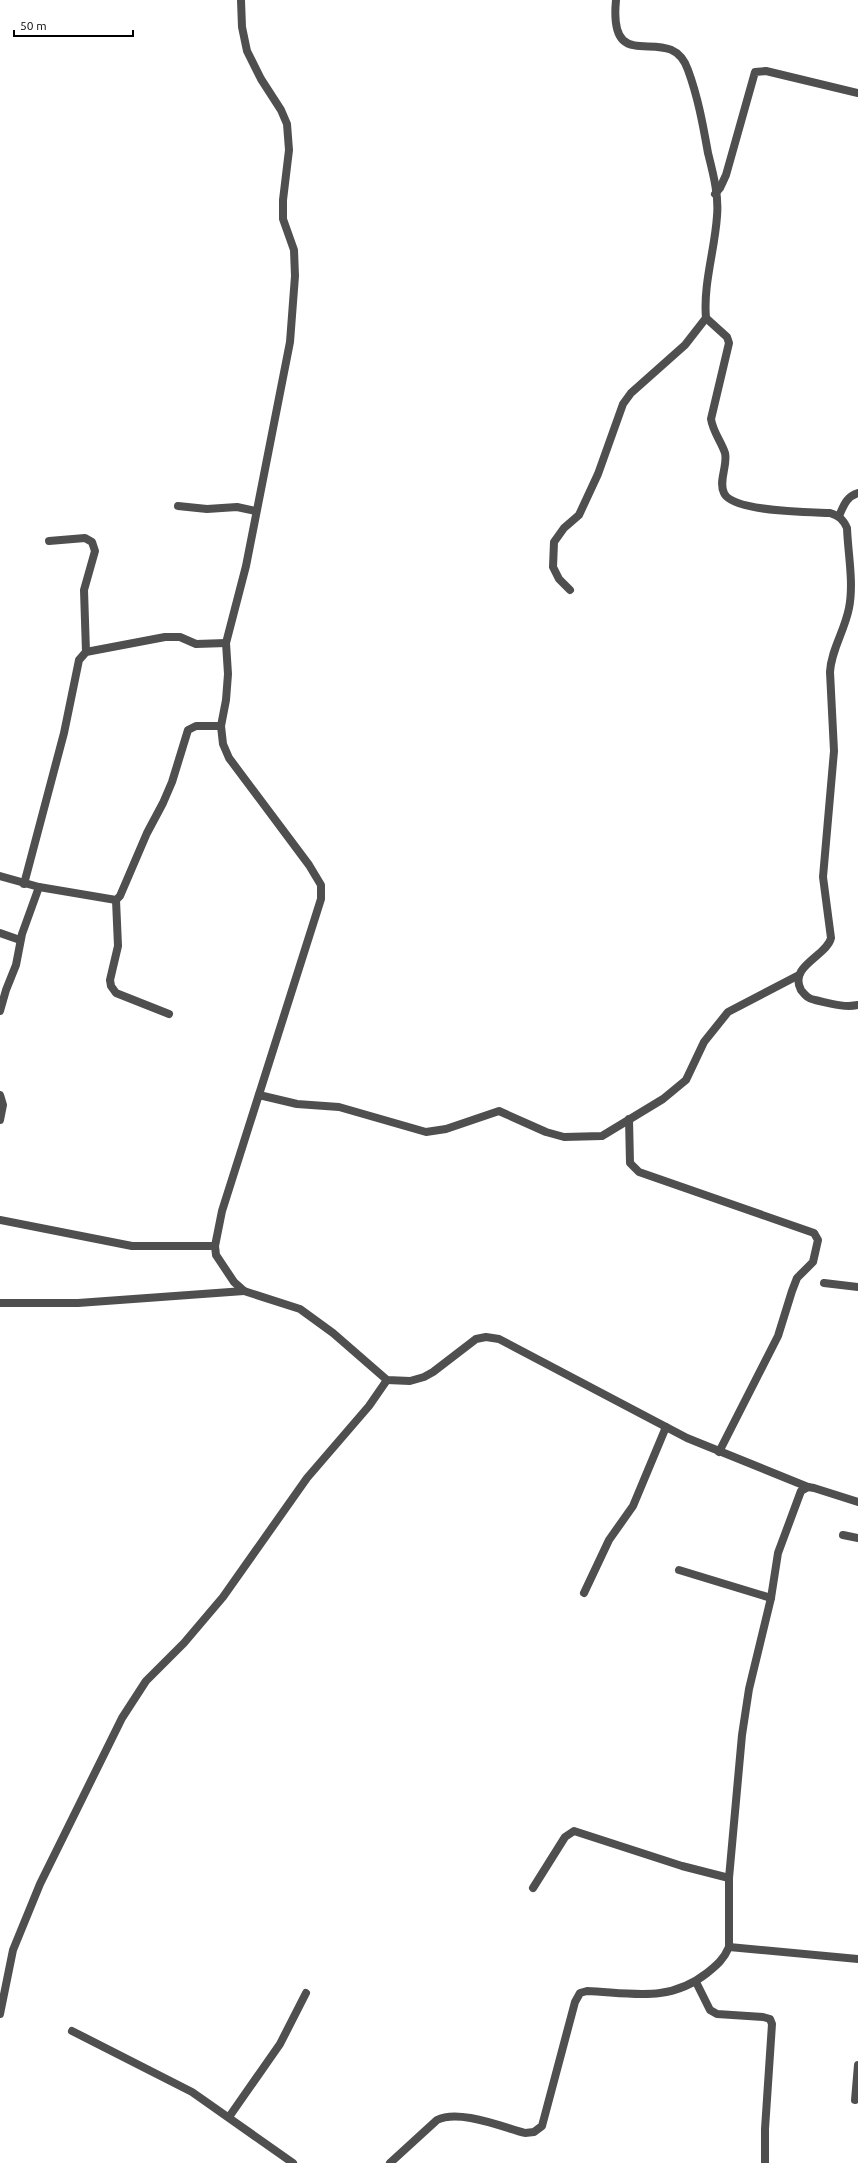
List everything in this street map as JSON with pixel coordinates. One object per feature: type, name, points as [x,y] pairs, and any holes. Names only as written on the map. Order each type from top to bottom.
[{"type":"street","points":[[241,0],[242,27],[247,51],[261,79],[281,110],[288,131],[289,150],[282,200],[283,219],[294,250],[295,276],[290,342],[246,566],[226,643],[228,674],[226,700],[221,726],[223,744],[229,758],[309,865],[321,885],[322,899],[222,1211],[215,1246],[216,1255],[234,1282],[244,1291]]},
{"type":"street","points":[[570,590],[559,579],[553,567],[554,542],[564,528],[579,515],[598,474],[623,404],[631,393],[685,345],[706,318],[706,303],[718,215],[716,194],[699,108],[684,61],[677,52],[670,49],[627,45],[620,38],[615,13],[616,0]]},
{"type":"street","points":[[716,194],[726,175],[755,72],[766,71],[858,93]]},
{"type":"street","points":[[258,1095],[297,1104],[339,1107],[426,1132],[446,1129],[499,1111],[546,1132],[564,1137],[602,1136],[664,1099],[686,1080],[704,1042],[728,1012],[800,975],[811,960],[825,950],[830,944],[831,938],[824,877],[834,751],[830,662],[848,614],[850,592],[847,528],[844,521],[839,516],[830,513],[763,509],[728,499],[724,495],[722,488],[725,455],[712,428],[710,419],[729,343],[727,337],[706,318]]},
{"type":"street","points":[[839,516],[846,500],[850,496],[858,493]]},
{"type":"street","points":[[178,506],[207,509],[236,507],[256,511]]},
{"type":"street","points":[[49,541],[85,538],[92,542],[95,551],[84,590],[86,652]]},
{"type":"street","points":[[24,884],[64,733],[79,660],[86,652],[165,637],[180,637],[196,644],[226,643]]},
{"type":"street","points":[[169,1014],[116,993],[111,986],[110,980],[118,946],[116,900],[120,896],[147,833],[163,804],[172,782],[188,730],[196,726],[221,726]]},
{"type":"street","points":[[0,876],[24,884],[116,900]]},
{"type":"street","points":[[0,1011],[6,990],[16,965],[20,940],[39,887]]},
{"type":"street","points":[[0,933],[20,940]]},
{"type":"street","points":[[800,975],[800,987],[804,995],[811,1000],[850,1006],[858,1005]]},
{"type":"street","points":[[0,1095],[2,1105],[0,1120]]},
{"type":"street","points":[[629,1119],[630,1163],[639,1172],[814,1233],[818,1240],[812,1262],[797,1278],[778,1336],[719,1452]]},
{"type":"street","points":[[0,1220],[132,1246],[215,1246]]},
{"type":"street","points":[[824,1283],[858,1287]]},
{"type":"street","points":[[0,1303],[78,1303],[244,1291],[300,1309],[333,1333],[387,1380],[410,1381],[424,1377],[476,1339],[486,1337],[499,1339],[666,1427],[719,1452],[808,1487],[858,1502]]},
{"type":"street","points":[[0,2014],[13,1950],[37,1892],[130,1705],[146,1681],[184,1643],[223,1597],[307,1478],[368,1406],[387,1380]]},
{"type":"street","points":[[584,1593],[609,1540],[633,1506],[666,1427]]},
{"type":"street","points":[[390,2163],[437,2120],[444,2117],[454,2116],[474,2119],[525,2134],[534,2132],[542,2126],[575,2002],[580,1993],[587,1991],[652,1995],[664,1993],[696,1982],[719,1963],[729,1947],[729,1878],[742,1735],[749,1689],[771,1598],[778,1553],[802,1491],[808,1487]]},
{"type":"street","points":[[843,1535],[858,1538]]},
{"type":"street","points":[[679,1570],[771,1598]]},
{"type":"street","points":[[533,1888],[565,1837],[574,1832],[682,1866],[729,1878]]},
{"type":"street","points":[[729,1947],[858,1959]]},
{"type":"street","points":[[696,1982],[710,2010],[716,2014],[763,2017],[770,2019],[772,2024],[765,2129],[765,2163]]},
{"type":"street","points":[[229,2117],[280,2044],[306,1993]]},
{"type":"street","points":[[72,2031],[192,2092],[293,2163]]},
{"type":"street","points":[[855,2100],[858,2065]]}]
